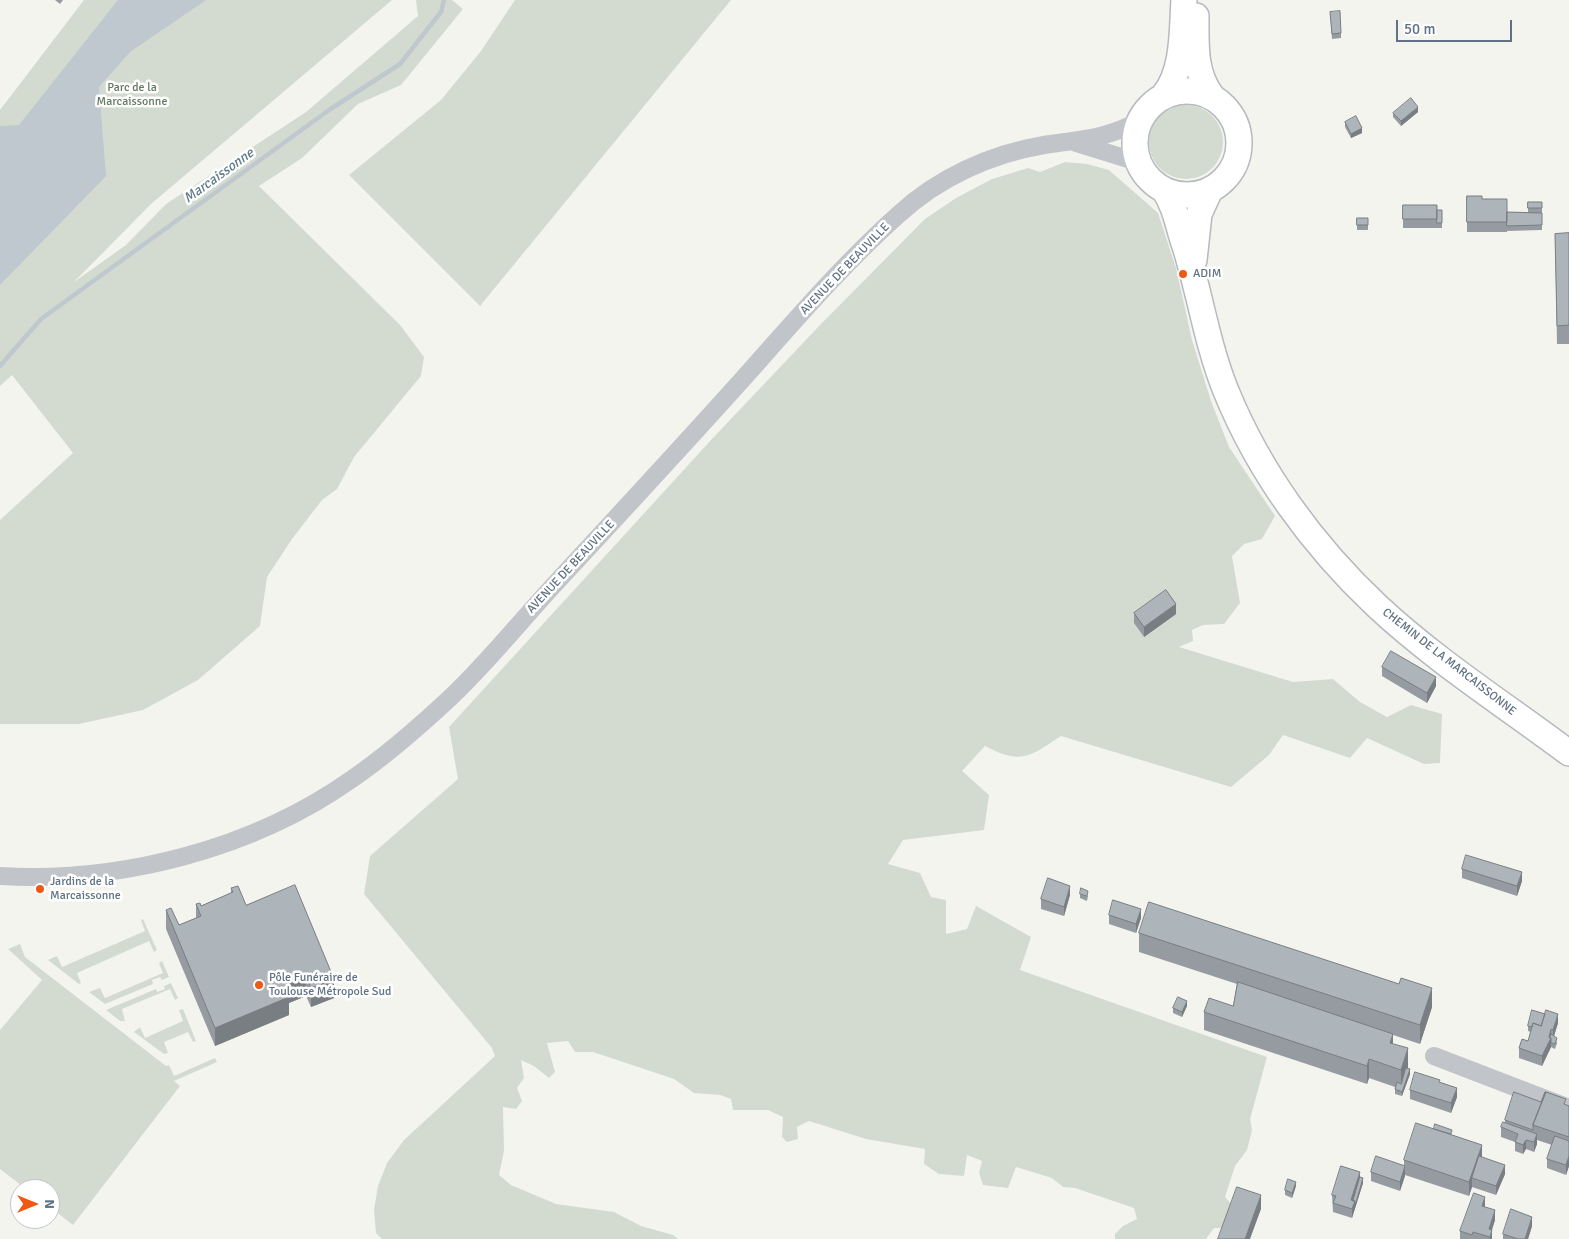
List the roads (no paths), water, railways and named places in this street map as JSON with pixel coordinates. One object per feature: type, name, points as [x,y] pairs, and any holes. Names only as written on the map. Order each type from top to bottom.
[{"type":"main road","points":[[1164,95],[1171,86],[1177,70],[1184,0]]},
{"type":"main road","points":[[1196,0],[1198,70],[1203,85],[1211,96]]},
{"type":"main road","points":[[1192,90],[1211,96],[1223,104],[1232,115],[1238,129],[1240,143],[1237,158],[1231,171],[1222,182],[1210,190],[1187,195],[1164,190],[1155,184],[1141,167],[1134,144],[1140,120],[1154,102],[1164,95],[1192,90]]},
{"type":"main road","name":"CHEMIN DE LA MARCAISSONNE","points":[[1164,190],[1174,208],[1194,271],[1205,327],[1226,390],[1266,470],[1308,531],[1341,570],[1400,626],[1569,753]]},
{"type":"main road","name":"CHEMIN DE LA MARCAISSONNE","points":[[1194,271],[1198,214],[1210,190]]},
{"type":"street","name":"AVENUE DE BEAUVILLE","points":[[0,876],[39,877],[96,872],[183,857],[284,818],[352,779],[452,696],[767,351],[898,214],[935,186],[972,166],[1020,150],[1044,145],[1076,143],[1113,133],[1140,120]]},
{"type":"street","name":"AVENUE DE BEAUVILLE","points":[[1076,143],[1131,160],[1141,167]]},
{"type":"street","points":[[1434,1056],[1569,1108]]},
{"type":"waterway","name":"Marcaissonne","points":[[0,366],[41,319],[329,110],[400,64],[441,12],[444,0]]},
{"type":"place","name":"ADIM","points":[[1183,274]]},
{"type":"place","name":"Jardins de la Marcaissonne","points":[[40,889]]},
{"type":"place","name":"Pôle Funéraire de Toulouse Métropole Sud","points":[[259,985]]},
{"type":"park label","name":"Parc de la Marcaissonne","points":[[132,95]]}]
